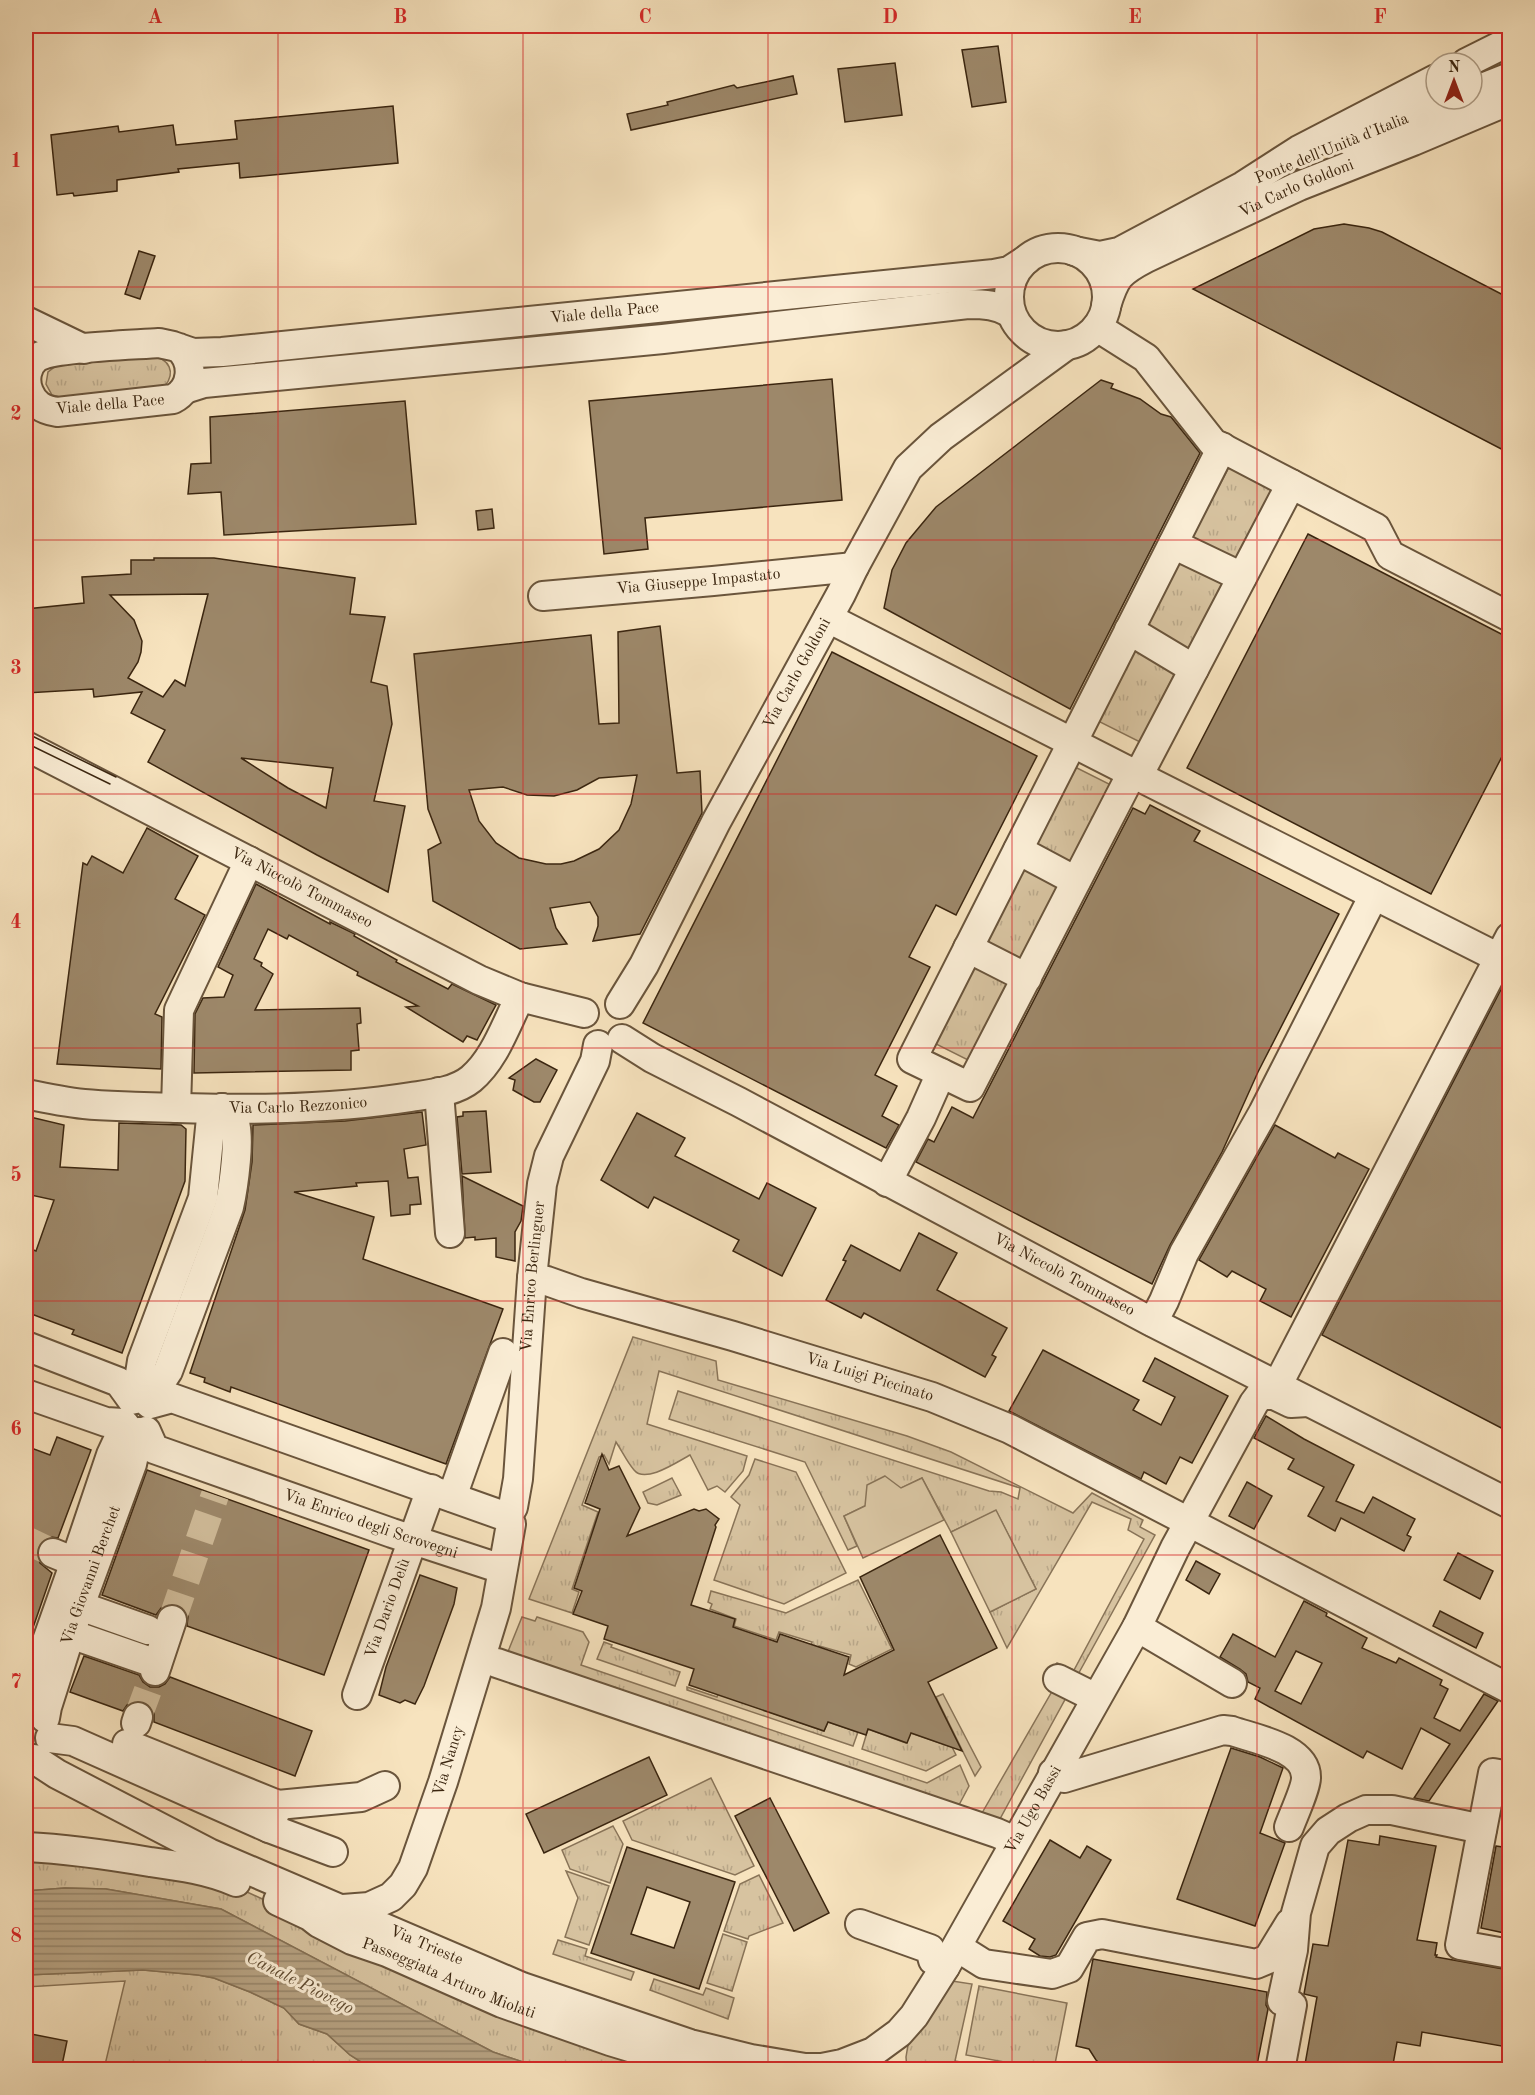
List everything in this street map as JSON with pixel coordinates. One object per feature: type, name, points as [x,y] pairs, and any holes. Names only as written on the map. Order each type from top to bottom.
[{"type":"street","points":[[1483,51],[1505,36]]},
{"type":"street","points":[[1484,87],[1509,77]]},
{"type":"street","name":"Via Carlo Goldoni","points":[[1074,251],[1100,256],[1119,252],[1243,186],[1299,150],[1424,84]]},
{"type":"street","name":"Via Carlo Goldoni","points":[[1101,316],[1115,281],[1125,270],[1146,258],[1299,186],[1509,100]]},
{"type":"street","name":"Ponte dell'Unità d'Italia","points":[[1243,186],[1426,111]]},
{"type":"street","points":[[1048,249],[1074,251],[1089,260],[1100,272],[1106,289],[1101,316],[1083,339],[1067,345],[1053,346],[1033,339],[1019,327],[1011,313],[1010,284],[1016,271],[1026,260],[1048,249]]},
{"type":"street","name":"Viale della Pace","points":[[178,348],[185,355],[189,365],[189,377],[178,397],[63,411],[48,410],[30,401],[26,377],[30,363],[53,352],[159,343],[178,348],[193,353],[222,352],[994,274],[1009,271],[1026,260]]},
{"type":"street","name":"Viale della Pace","points":[[184,389],[204,383],[639,342],[968,304],[988,304],[1011,313]]},
{"type":"street","points":[[1101,316],[1146,358],[1213,443],[1376,528],[1390,555],[1509,617]]},
{"type":"street","points":[[32,324],[84,349]]},
{"type":"street","points":[[30,363],[42,348],[43,342],[32,324]]},
{"type":"street","name":"Via Carlo Goldoni","points":[[1020,381],[1031,369],[1035,350],[1033,339]]},
{"type":"street","name":"Via Carlo Goldoni","points":[[620,1005],[644,965],[716,822],[908,468],[941,437],[1067,345]]},
{"type":"street","points":[[1222,447],[912,1059],[970,1087],[1076,882],[1194,669],[1291,484]]},
{"type":"street","points":[[1173,544],[1242,577]]},
{"type":"street","name":"Via Giuseppe Impastato","points":[[543,596],[695,588],[854,567]]},
{"type":"street","points":[[828,618],[1374,895],[1504,948],[1277,1386]]},
{"type":"street","points":[[1129,630],[1194,669]]},
{"type":"street","name":"Via Niccolò Tommaseo","points":[[26,746],[479,980],[519,997],[584,1013]]},
{"type":"street","points":[[1017,850],[1076,882]]},
{"type":"street","points":[[176,1108],[178,1010],[249,861]]},
{"type":"street","points":[[1153,1322],[1184,1253],[1263,1113],[1374,895]]},
{"type":"street","points":[[968,948],[1027,978]]},
{"type":"street","name":"Via Carlo Rezzonico","points":[[26,1094],[85,1104],[176,1108],[311,1108],[375,1103],[439,1092],[459,1087],[483,1066],[498,1042],[519,997]]},
{"type":"street","points":[[612,1000],[620,1005],[628,1017],[626,1032],[610,1042],[585,1035],[582,1020],[584,1013],[592,1003],[612,1000]]},
{"type":"street","name":"Via Niccolò Tommaseo","points":[[610,1042],[652,1058],[1153,1322],[1509,1504]]},
{"type":"street","name":"Via Enrico Berlinguer","points":[[507,1517],[513,1507],[518,1479],[538,1208],[549,1156],[595,1061],[610,1042]]},
{"type":"street","points":[[887,1182],[921,1118],[941,1073]]},
{"type":"street","points":[[439,1092],[450,1233]]},
{"type":"street","name":"Via Giovanni Berchet","points":[[26,1694],[32,1683],[64,1558],[111,1455],[168,1371],[216,1202],[207,1168],[209,1130],[211,1118],[222,1108]]},
{"type":"street","name":"Via Luigi Piccinato","points":[[532,1278],[932,1397],[1010,1430],[1191,1522]]},
{"type":"street","name":"Via Enrico degli Scrovegni","points":[[26,1346],[119,1382],[154,1449],[502,1569]]},
{"type":"street","points":[[442,1493],[503,1353]]},
{"type":"street","points":[[26,1394],[105,1422],[137,1414],[172,1398],[442,1493],[507,1517],[511,1529],[502,1569]]},
{"type":"street","name":"Via Ugo Bassi","points":[[842,2064],[873,2052],[898,2033],[914,2016],[951,1957],[1137,1627],[1175,1548],[1254,1403],[1260,1395],[1274,1395],[1291,1403],[1308,1402]]},
{"type":"street","name":"Via Giovanni Berchet","points":[[38,1735],[80,1606],[132,1464],[137,1414]]},
{"type":"street","name":"Via Dario Delù","points":[[357,1695],[403,1565],[414,1540],[442,1493]]},
{"type":"street","points":[[1191,1522],[1501,1685]]},
{"type":"street","name":"Via Nancy","points":[[343,1909],[369,1907],[392,1897],[403,1885],[413,1868],[480,1662],[496,1608],[502,1569]]},
{"type":"street","points":[[80,1606],[163,1625],[156,1668],[82,1638]]},
{"type":"street","points":[[1137,1627],[1232,1683]]},
{"type":"street","points":[[497,1664],[974,1825],[1015,1842]]},
{"type":"street","points":[[1058,1679],[1096,1698]]},
{"type":"street","points":[[1053,1773],[1065,1778],[1223,1730],[1232,1731],[1292,1752],[1304,1765],[1307,1779],[1288,1827]]},
{"type":"street","points":[[38,1735],[73,1741],[274,1816],[333,1852]]},
{"type":"street","name":"Via Trieste","points":[[38,1735],[57,1774],[172,1834],[209,1853],[522,1987],[690,2044],[751,2059],[805,2068],[822,2068],[842,2064]]},
{"type":"street","points":[[1509,1776],[1492,1773],[1460,1945],[1509,1954]]},
{"type":"street","points":[[274,1816],[360,1797],[385,1786]]},
{"type":"street","points":[[1280,2070],[1292,2005],[1282,2001],[1293,1950],[1296,1913],[1315,1846],[1328,1831],[1366,1810],[1392,1810],[1482,1829]]},
{"type":"street","name":"Passeggiata Arturo Miolati","points":[[172,1834],[163,1851],[198,1870]]},
{"type":"street","name":"Passeggiata Arturo Miolati","points":[[26,1847],[66,1849],[198,1870],[223,1877],[310,1916],[352,1940],[387,1952],[502,2003],[610,2041],[706,2070]]},
{"type":"street","points":[[860,1924],[930,1949],[933,1960],[951,1957],[1052,1974],[1068,1968],[1088,1937],[1102,1934],[1256,1964],[1268,1959],[1296,1913]]},
{"type":"green space","points":[[153,356],[163,360],[169,367],[170,376],[165,386],[60,397],[52,395],[46,384],[48,372],[56,366]]},
{"type":"green space","points":[[1229,467],[1272,489],[1231,567],[1190,542]]},
{"type":"green space","points":[[1183,556],[1226,576],[1186,655],[1142,631]]},
{"type":"green space","points":[[1138,641],[1178,667],[1140,742],[1096,720]]},
{"type":"green space","points":[[1073,766],[1115,787],[1072,870],[1030,850]]},
{"type":"green space","points":[[1024,860],[1066,883],[1021,968],[980,945]]},
{"type":"green space","points":[[973,957],[1016,978],[972,1062],[930,1041]]},
{"type":"green space","points":[[633,1337],[716,1361],[718,1380],[907,1436],[951,1452],[1073,1513],[1092,1493],[1143,1520],[1140,1527],[1155,1535],[1076,1678],[1055,1665],[1057,1663],[1074,1670],[1144,1539],[1128,1530],[1131,1519],[1092,1502],[1007,1648],[990,1612],[1036,1589],[996,1511],[951,1532],[922,1478],[844,1516],[857,1546],[848,1550],[805,1462],[669,1419],[678,1391],[989,1491],[1001,1492],[1018,1499],[1020,1488],[659,1371],[647,1424],[747,1456],[743,1471],[725,1492],[717,1486],[708,1490],[690,1455],[653,1473],[639,1474],[631,1467],[616,1442],[609,1464],[604,1455],[599,1457],[582,1505],[598,1512],[572,1589],[579,1592],[572,1613],[529,1599]]},
{"type":"green space","points":[[755,1459],[796,1472],[846,1573],[784,1604],[714,1580],[740,1505],[731,1497],[749,1475]]},
{"type":"green space","points":[[885,1476],[901,1488],[922,1478],[944,1520],[863,1558],[844,1516],[865,1506],[867,1485]]},
{"type":"green space","points":[[672,1478],[681,1495],[657,1505],[648,1503],[643,1492]]},
{"type":"green space","points":[[996,1510],[1036,1589],[990,1612],[951,1532]]},
{"type":"green space","points":[[858,1580],[892,1649],[856,1667],[849,1664],[851,1655],[819,1646],[814,1658],[808,1656],[812,1642],[779,1632],[776,1640],[734,1626],[736,1619],[710,1609],[712,1604],[708,1602],[711,1591],[786,1613]]},
{"type":"green space","points":[[522,1617],[535,1621],[537,1617],[583,1632],[589,1642],[581,1665],[927,1783],[960,1765],[969,1786],[959,1805],[965,1810],[982,1813],[1054,1688],[1068,1694],[995,1828],[505,1659]]},
{"type":"green space","points":[[604,1642],[612,1645],[611,1647],[680,1672],[675,1686],[597,1659]]},
{"type":"green space","points":[[687,1687],[717,1697],[718,1694],[824,1731],[828,1722],[858,1732],[853,1746],[687,1690]]},
{"type":"green space","points":[[943,1694],[981,1767],[975,1776],[936,1697]]},
{"type":"green space","points":[[868,1729],[906,1743],[911,1733],[952,1747],[956,1755],[926,1771],[862,1749]]},
{"type":"green space","points":[[711,1778],[754,1866],[735,1875],[632,1840],[623,1821]]},
{"type":"green space","points":[[613,1826],[623,1844],[610,1883],[570,1869],[562,1850]]},
{"type":"green space","points":[[26,1854],[221,1880],[271,1903],[683,2069],[544,2069],[493,2052],[221,1909],[106,1889],[65,1888],[26,1891]]},
{"type":"green space","points":[[566,1871],[609,1886],[589,1945],[565,1937],[578,1898]]},
{"type":"green space","points":[[759,1875],[783,1923],[749,1936],[748,1939],[724,1931],[740,1884]]},
{"type":"green space","points":[[723,1934],[747,1942],[732,1991],[707,1983]]},
{"type":"green space","points":[[558,1940],[587,1949],[585,1956],[634,1972],[631,1980],[553,1954]]},
{"type":"green space","points":[[143,1970],[214,1978],[250,1992],[284,2008],[299,2024],[327,2034],[350,2055],[372,2069],[104,2069],[125,1981],[26,1987],[26,1975]]},
{"type":"green space","points":[[654,1979],[703,1995],[706,1988],[734,1998],[728,2019],[650,1990]]},
{"type":"green space","points":[[952,1981],[972,1984],[955,2061],[998,2069],[907,2070],[908,2045]]},
{"type":"green space","points":[[979,1986],[1067,2003],[1054,2069],[1042,2069],[966,2055]]},
{"type":"water","name":"Canale Piovego","points":[[65,1888],[106,1889],[221,1909],[493,2052],[544,2069],[372,2069],[350,2055],[327,2034],[299,2024],[284,2008],[214,1978],[198,1975],[143,1970],[26,1975],[26,1891]]},
{"type":"building","points":[[998,46],[1006,102],[972,107],[962,50]]},
{"type":"building","points":[[895,63],[902,115],[845,122],[838,69]]},
{"type":"building","points":[[793,76],[797,94],[631,130],[627,114],[668,105],[667,102],[734,85],[737,88]]},
{"type":"building","points":[[393,106],[398,163],[240,178],[239,163],[178,169],[179,172],[117,180],[117,191],[74,196],[73,193],[57,195],[51,135],[118,126],[119,132],[173,125],[176,145],[237,139],[235,121]]},
{"type":"building","points":[[1344,224],[1382,232],[1509,298],[1509,453],[1193,289],[1314,229]]},
{"type":"building","points":[[139,251],[155,256],[140,299],[125,294]]},
{"type":"building","points":[[832,379],[842,500],[645,518],[648,549],[604,554],[589,401]]},
{"type":"building","points":[[1101,380],[1113,384],[1111,388],[1140,399],[1161,414],[1171,417],[1200,453],[1070,709],[884,608],[892,570],[906,543],[936,507]]},
{"type":"building","points":[[405,401],[416,524],[224,535],[221,492],[188,494],[191,464],[211,463],[210,417]]},
{"type":"building","points":[[492,509],[494,528],[478,530],[476,511]]},
{"type":"building","points":[[1308,534],[1509,638],[1509,743],[1431,894],[1187,768]]},
{"type":"building","points":[[154,558],[214,558],[355,578],[350,614],[385,617],[371,682],[387,686],[392,724],[374,801],[405,806],[388,892],[148,762],[165,730],[131,713],[142,692],[94,697],[93,689],[26,693],[26,609],[84,603],[82,577],[131,574],[131,560],[154,560]],"holes":[[[208,594],[185,686],[175,680],[163,697],[128,678],[138,662],[142,641],[134,620],[110,595]],[[241,758],[333,768],[326,808],[288,788]]]},
{"type":"building","points":[[660,626],[677,773],[700,771],[702,813],[640,934],[593,941],[598,926],[598,917],[590,902],[550,908],[556,928],[567,944],[520,949],[433,901],[428,850],[441,843],[428,809],[414,654],[591,635],[599,724],[619,723],[618,632]],"holes":[[[637,775],[631,804],[619,830],[599,849],[574,861],[546,864],[519,858],[496,843],[479,821],[469,790],[503,787],[527,795],[554,796],[577,790],[599,778]]]},
{"type":"building","points":[[832,652],[1037,756],[956,915],[936,905],[909,957],[930,967],[875,1075],[897,1086],[882,1116],[899,1125],[886,1148],[643,1023]]},
{"type":"building","points":[[1150,805],[1200,831],[1194,841],[1339,914],[1258,1072],[1222,1152],[1170,1245],[1152,1284],[916,1162],[928,1139],[934,1142],[952,1107],[973,1118],[1133,808],[1145,814]]},
{"type":"building","points":[[147,828],[198,856],[175,899],[205,915],[155,1014],[162,1017],[161,1069],[57,1064],[83,863],[87,865],[92,856],[123,873]]},
{"type":"building","points":[[256,884],[330,924],[330,922],[355,934],[354,936],[397,960],[396,962],[448,989],[452,984],[496,1005],[477,1040],[467,1036],[463,1042],[406,1007],[418,1006],[357,975],[358,972],[289,935],[287,939],[268,929],[254,959],[262,963],[261,966],[273,974],[255,1010],[360,1008],[361,1023],[357,1024],[359,1050],[351,1051],[351,1070],[194,1073],[195,1014],[203,998],[224,997],[233,975],[218,967]]},
{"type":"building","points":[[1509,974],[1509,1432],[1322,1335]]},
{"type":"building","points":[[536,1059],[557,1070],[540,1102],[534,1102],[513,1090],[515,1080],[509,1078]]},
{"type":"building","points":[[486,1111],[491,1172],[462,1174],[457,1117],[463,1116],[463,1112]]},
{"type":"building","points":[[422,1112],[426,1145],[404,1149],[408,1178],[418,1177],[421,1204],[410,1205],[410,1214],[391,1216],[388,1181],[294,1192],[374,1217],[363,1259],[503,1309],[446,1464],[231,1387],[230,1392],[204,1382],[205,1378],[190,1373],[245,1210],[252,1162],[253,1125],[345,1121]]},
{"type":"building","points":[[637,1113],[685,1138],[675,1156],[759,1199],[767,1183],[816,1208],[782,1276],[733,1251],[739,1240],[654,1197],[648,1208],[601,1180]]},
{"type":"building","points":[[26,1116],[64,1125],[60,1167],[118,1170],[119,1123],[181,1125],[186,1129],[185,1181],[122,1353],[72,1334],[74,1330],[26,1312],[26,1247],[36,1251],[54,1200],[26,1194]]},
{"type":"building","points":[[1275,1125],[1335,1158],[1338,1153],[1369,1169],[1291,1317],[1260,1301],[1266,1289],[1232,1271],[1227,1277],[1199,1260]]},
{"type":"building","points":[[462,1176],[523,1206],[521,1221],[515,1232],[515,1261],[496,1257],[496,1238],[475,1240],[475,1237],[465,1238]]},
{"type":"building","points":[[919,1233],[957,1253],[937,1290],[1007,1328],[992,1355],[996,1357],[985,1377],[864,1313],[861,1318],[826,1300],[846,1261],[843,1260],[851,1245],[900,1271]]},
{"type":"building","points":[[1043,1350],[1139,1400],[1133,1410],[1161,1425],[1175,1397],[1143,1381],[1155,1358],[1228,1396],[1192,1463],[1180,1457],[1166,1484],[1144,1472],[1141,1479],[1009,1411]]},
{"type":"building","points":[[1266,1416],[1354,1465],[1336,1501],[1364,1513],[1373,1497],[1415,1519],[1407,1535],[1411,1537],[1404,1551],[1341,1518],[1335,1531],[1308,1516],[1324,1487],[1288,1469],[1294,1459],[1254,1438]]},
{"type":"building","points":[[57,1437],[91,1450],[58,1538],[51,1537],[43,1540],[38,1547],[37,1555],[40,1563],[52,1573],[28,1642],[26,1642],[26,1446],[50,1455]]},
{"type":"building","points":[[602,1454],[609,1470],[619,1466],[640,1508],[627,1536],[694,1509],[699,1511],[706,1509],[719,1519],[715,1525],[691,1605],[735,1619],[733,1627],[777,1642],[780,1634],[849,1657],[844,1675],[894,1650],[860,1577],[940,1535],[997,1648],[928,1682],[962,1751],[911,1733],[907,1743],[868,1729],[866,1735],[828,1722],[824,1731],[689,1685],[694,1669],[604,1639],[608,1626],[573,1614],[582,1591],[574,1588],[600,1509],[585,1503]]},
{"type":"building","points":[[147,1470],[369,1550],[324,1675],[187,1626],[188,1616],[185,1610],[178,1605],[168,1604],[156,1615],[102,1595]]},
{"type":"building","points":[[1247,1482],[1272,1496],[1254,1529],[1229,1516]]},
{"type":"building","points":[[1458,1553],[1493,1571],[1480,1599],[1444,1580]]},
{"type":"building","points":[[1196,1561],[1220,1574],[1209,1594],[1186,1580]]},
{"type":"building","points":[[420,1575],[457,1588],[454,1604],[424,1686],[415,1704],[405,1700],[400,1703],[379,1695],[386,1667]]},
{"type":"building","points":[[1304,1601],[1367,1638],[1362,1648],[1396,1663],[1399,1658],[1442,1680],[1440,1685],[1448,1689],[1434,1718],[1460,1731],[1484,1694],[1498,1701],[1429,1801],[1414,1798],[1450,1744],[1421,1728],[1402,1769],[1367,1751],[1363,1758],[1255,1699],[1260,1688],[1248,1682],[1246,1674],[1240,1669],[1220,1657],[1233,1634],[1275,1657]],"holes":[[[1296,1651],[1322,1663],[1301,1704],[1275,1691]]]},
{"type":"building","points":[[1440,1611],[1483,1633],[1476,1648],[1433,1626]]},
{"type":"building","points":[[84,1656],[139,1675],[150,1687],[165,1684],[170,1677],[312,1731],[295,1776],[154,1722],[151,1707],[144,1702],[134,1701],[123,1711],[70,1692]]},
{"type":"building","points":[[1231,1748],[1260,1757],[1283,1768],[1260,1833],[1285,1843],[1255,1926],[1177,1899]]},
{"type":"building","points":[[649,1757],[667,1795],[544,1853],[526,1814]]},
{"type":"building","points":[[770,1798],[829,1913],[794,1931],[735,1816]]},
{"type":"building","points":[[1380,1836],[1436,1846],[1417,1940],[1437,1943],[1436,1957],[1509,1970],[1507,2047],[1422,2032],[1420,2046],[1397,2042],[1392,2070],[1304,2070],[1317,1997],[1304,1994],[1313,1944],[1328,1946],[1348,1840],[1379,1845]]},
{"type":"building","points":[[1050,1840],[1080,1858],[1087,1846],[1111,1860],[1056,1955],[1050,1957],[1040,1956],[1029,1949],[1035,1939],[1003,1921]]},
{"type":"building","points":[[1496,1846],[1509,1848],[1509,1934],[1481,1928]]},
{"type":"building","points":[[627,1847],[735,1882],[699,1989],[591,1953]],"holes":[[[647,1887],[690,1902],[674,1948],[631,1934]]]},
{"type":"building","points":[[1093,1959],[1267,1992],[1268,2009],[1256,2070],[1195,2070],[1163,2063],[1155,2070],[1108,2070],[1096,2060],[1089,2049],[1076,2046]]},
{"type":"building","points":[[26,2033],[67,2041],[61,2070],[26,2070]]},
{"type":"tunnel","points":[[172,1620],[215,1495]]},
{"type":"tunnel","points":[[26,1540],[53,1553]]},
{"type":"tunnel","points":[[138,1717],[155,1671]]},
{"type":"tram line","points":[[26,733],[116,777]]},
{"type":"tram line","points":[[26,743],[110,784]]}]
